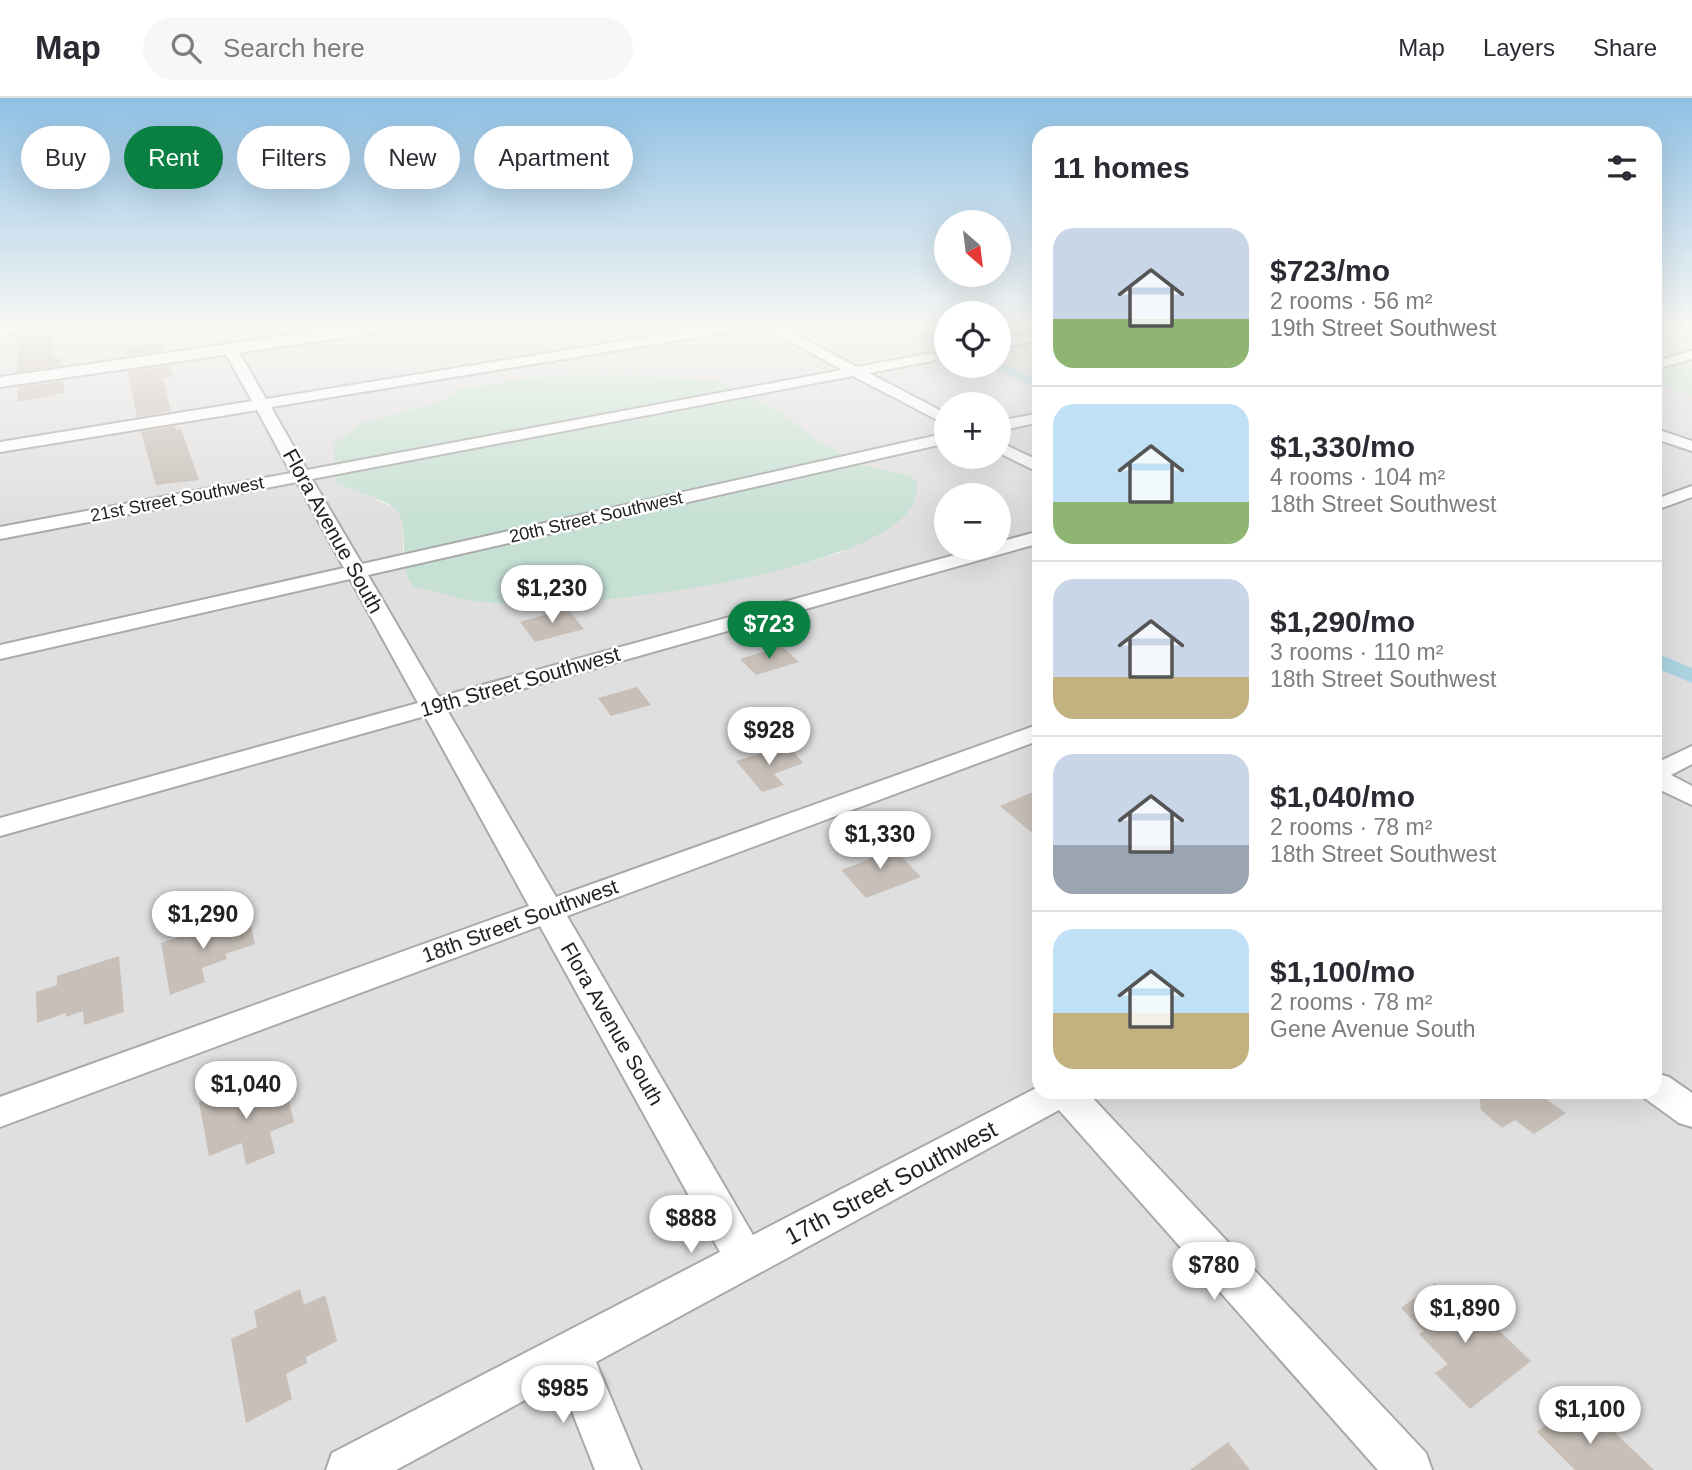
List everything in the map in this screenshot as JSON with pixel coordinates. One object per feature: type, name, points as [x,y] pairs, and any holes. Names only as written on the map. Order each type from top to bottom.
[{"type":"street","name":"Flora Avenue South","points":[[255,392],[746,1261]]},
{"type":"street","points":[[0,447],[341,392]]},
{"type":"street","name":"21st Street Southwest","points":[[0,533],[744,392]]},
{"type":"street","points":[[894,392],[934,413]]},
{"type":"street","points":[[1011,423],[1032,419]]},
{"type":"street","points":[[1662,436],[1692,446]]},
{"type":"street","name":"20th Street Southwest","points":[[0,652],[934,441]]},
{"type":"street","points":[[1011,453],[1032,464]]},
{"type":"street","points":[[1662,503],[1692,491]]},
{"type":"street","name":"19th Street Southwest","points":[[0,827],[1032,539]]},
{"type":"street","name":"18th Street Southwest","points":[[0,1112],[1032,734]]},
{"type":"street","points":[[1662,772],[1692,754]]},
{"type":"street","points":[[1662,780],[1692,797]]},
{"type":"street","points":[[1662,1091],[1692,1112]]},
{"type":"street","name":"17th Street Southwest","points":[[349,1470],[1050,1099]]},
{"type":"street","points":[[1069,1099],[1409,1470]]},
{"type":"street","points":[[571,1354],[618,1470]]},
{"type":"shaded area","points":[[0,392],[456,392],[438,402],[376,500],[394,508],[403,521],[403,558],[448,594],[477,601],[569,602],[640,596],[796,566],[843,552],[907,475],[853,463],[834,449],[818,442],[784,414],[741,392],[934,392],[934,469],[1011,469],[1011,392],[1032,392],[1032,1099],[1662,1099],[1662,392],[1682,392],[1692,396],[1692,1470],[0,1470]]},
{"type":"green space","points":[[456,392],[741,392],[784,414],[818,442],[834,449],[853,463],[907,475],[916,480],[910,509],[879,534],[831,555],[771,572],[648,595],[598,600],[497,603],[467,600],[413,586],[405,566],[403,525],[395,509],[376,498],[336,483],[334,444],[362,423],[438,402]]},
{"type":"building","points":[[18,392],[64,392],[64,393],[18,402]]},
{"type":"building","points":[[132,392],[166,392],[171,411],[137,417]]},
{"type":"building","points":[[175,426],[176,430],[181,429],[199,480],[156,485],[141,432]]},
{"type":"building","points":[[567,608],[584,629],[535,642],[520,622]]},
{"type":"building","points":[[782,646],[799,662],[756,675],[740,659]]},
{"type":"building","points":[[637,687],[651,705],[611,716],[598,698]]},
{"type":"building","points":[[788,745],[803,763],[774,774],[784,785],[762,792],[736,761]]},
{"type":"building","points":[[1032,792],[1032,833],[1000,806]]},
{"type":"building","points":[[886,841],[921,877],[866,898],[841,870],[872,858],[863,849]]},
{"type":"building","points":[[248,914],[255,944],[225,954],[227,959],[202,968],[205,982],[170,995],[161,943]]},
{"type":"building","points":[[119,956],[124,1012],[84,1025],[83,1011],[66,1017],[66,1013],[37,1023],[36,992],[57,985],[57,976]]},
{"type":"building","points":[[284,1081],[294,1122],[270,1132],[275,1153],[246,1165],[242,1143],[209,1156],[199,1102],[235,1088],[238,1099]]},
{"type":"building","points":[[1480,1099],[1546,1099],[1566,1113],[1534,1134],[1515,1120],[1502,1128],[1481,1110]]},
{"type":"building","points":[[1435,1283],[1454,1301],[1462,1295],[1531,1361],[1470,1409],[1435,1373],[1448,1364],[1419,1334],[1424,1331],[1401,1308]]},
{"type":"building","points":[[300,1289],[304,1305],[325,1295],[337,1341],[306,1357],[307,1363],[286,1374],[292,1399],[246,1423],[231,1339],[257,1327],[254,1311]]},
{"type":"building","points":[[1569,1407],[1598,1435],[1608,1426],[1654,1470],[1575,1470],[1537,1432]]},
{"type":"building","points":[[1228,1442],[1250,1470],[1190,1470]]},
{"type":"waterway","points":[[1662,663],[1692,676]]}]
